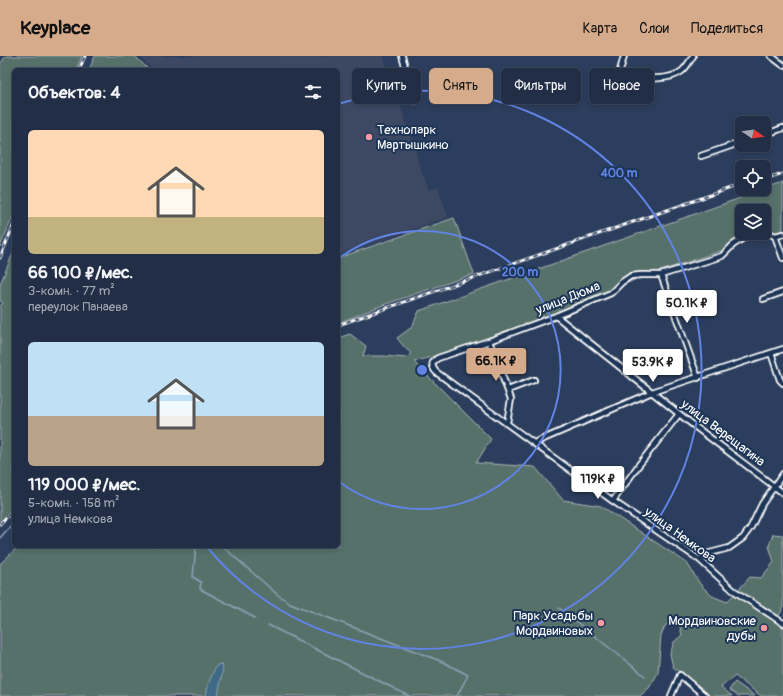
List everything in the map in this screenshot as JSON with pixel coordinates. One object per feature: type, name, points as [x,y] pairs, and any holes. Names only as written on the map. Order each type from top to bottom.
[{"type":"street","points":[[402,56],[405,68]]},
{"type":"street","points":[[624,56],[620,71],[622,78],[669,77],[682,72],[693,56]]},
{"type":"street","points":[[771,56],[783,65]]},
{"type":"street","points":[[771,132],[783,128]]},
{"type":"street","points":[[701,156],[735,144]]},
{"type":"street","points":[[771,234],[775,236],[783,234]]},
{"type":"street","points":[[775,236],[783,258]]},
{"type":"street","name":"улица Дюма","points":[[432,364],[438,358],[556,316],[611,293],[622,282],[631,276],[641,274],[661,276],[722,256],[740,240]]},
{"type":"street","points":[[661,276],[698,378]]},
{"type":"street","points":[[763,299],[783,292]]},
{"type":"street","name":"улица Верещагина","points":[[556,316],[679,414],[783,492]]},
{"type":"street","points":[[489,341],[511,399],[507,423]]},
{"type":"street","points":[[534,442],[652,392],[783,349]]},
{"type":"street","points":[[771,353],[780,380],[783,383]]},
{"type":"street","name":"улица Немкова","points":[[432,364],[436,372],[613,501],[700,560],[733,590],[783,623]]},
{"type":"street","points":[[508,390],[534,380]]},
{"type":"street","points":[[613,501],[638,466],[679,414]]},
{"type":"street","points":[[700,560],[706,554],[729,548],[743,538],[762,504],[783,474]]},
{"type":"street","points":[[671,696],[680,675],[705,696]]},
{"type":"shaded area","points":[[139,56],[383,56],[387,68],[352,68],[352,104],[400,104],[417,154],[418,162],[429,190],[438,187],[448,217],[340,254],[340,68],[151,68]]},
{"type":"shaded area","points":[[221,664],[223,668],[218,696],[206,696],[213,672],[217,665]]},
{"type":"green space","points":[[6,56],[82,56],[77,68],[12,68],[12,219],[0,247],[0,64]]},
{"type":"green space","points":[[95,56],[135,56],[147,68],[90,68]]},
{"type":"green space","points":[[783,183],[783,231],[777,233],[771,232],[771,204],[735,204],[735,240],[738,240],[726,249],[634,280],[534,326],[414,362],[491,439],[476,463],[535,467],[563,500],[601,506],[687,563],[700,584],[712,596],[727,602],[750,577],[761,578],[774,562],[769,546],[773,534],[783,535],[783,609],[776,620],[783,626],[783,696],[761,696],[735,676],[721,687],[732,696],[709,696],[673,667],[670,654],[674,642],[682,635],[680,627],[674,620],[665,626],[661,635],[658,673],[649,688],[640,696],[0,696],[0,564],[17,548],[340,548],[340,337],[350,334],[366,346],[363,356],[406,358],[411,353],[397,338],[412,327],[419,311],[746,196],[771,196],[771,187]]},
{"type":"green space","points":[[454,218],[474,274],[383,305],[340,322],[340,257]]},
{"type":"green space","points":[[12,256],[12,510],[0,522],[0,306],[3,303],[0,301],[0,284]]},
{"type":"green space","points":[[735,682],[755,696],[738,696],[729,690]]},
{"type":"waterway","points":[[0,538],[12,524]]},
{"type":"waterway","points":[[196,548],[193,577],[201,582],[200,589],[255,618]]},
{"type":"waterway","points":[[224,548],[278,595],[290,603],[443,662],[468,675],[457,696]]},
{"type":"waterway","points":[[559,608],[645,676]]},
{"type":"waterway","points":[[268,625],[409,696]]},
{"type":"railway","points":[[80,68],[85,56]]},
{"type":"railway","points":[[771,178],[783,174]]},
{"type":"railway","points":[[340,324],[735,186]]},
{"type":"railway","points":[[0,258],[12,229]]},
{"type":"railway","points":[[0,524],[12,511]]},
{"type":"place","name":"Технопарк Мартышкино","points":[[369,137]]},
{"type":"place","name":"Парк Усадьбы Мордвиновых","points":[[601,623]]},
{"type":"place","name":"Мордвиновские дубы","points":[[764,628]]}]
